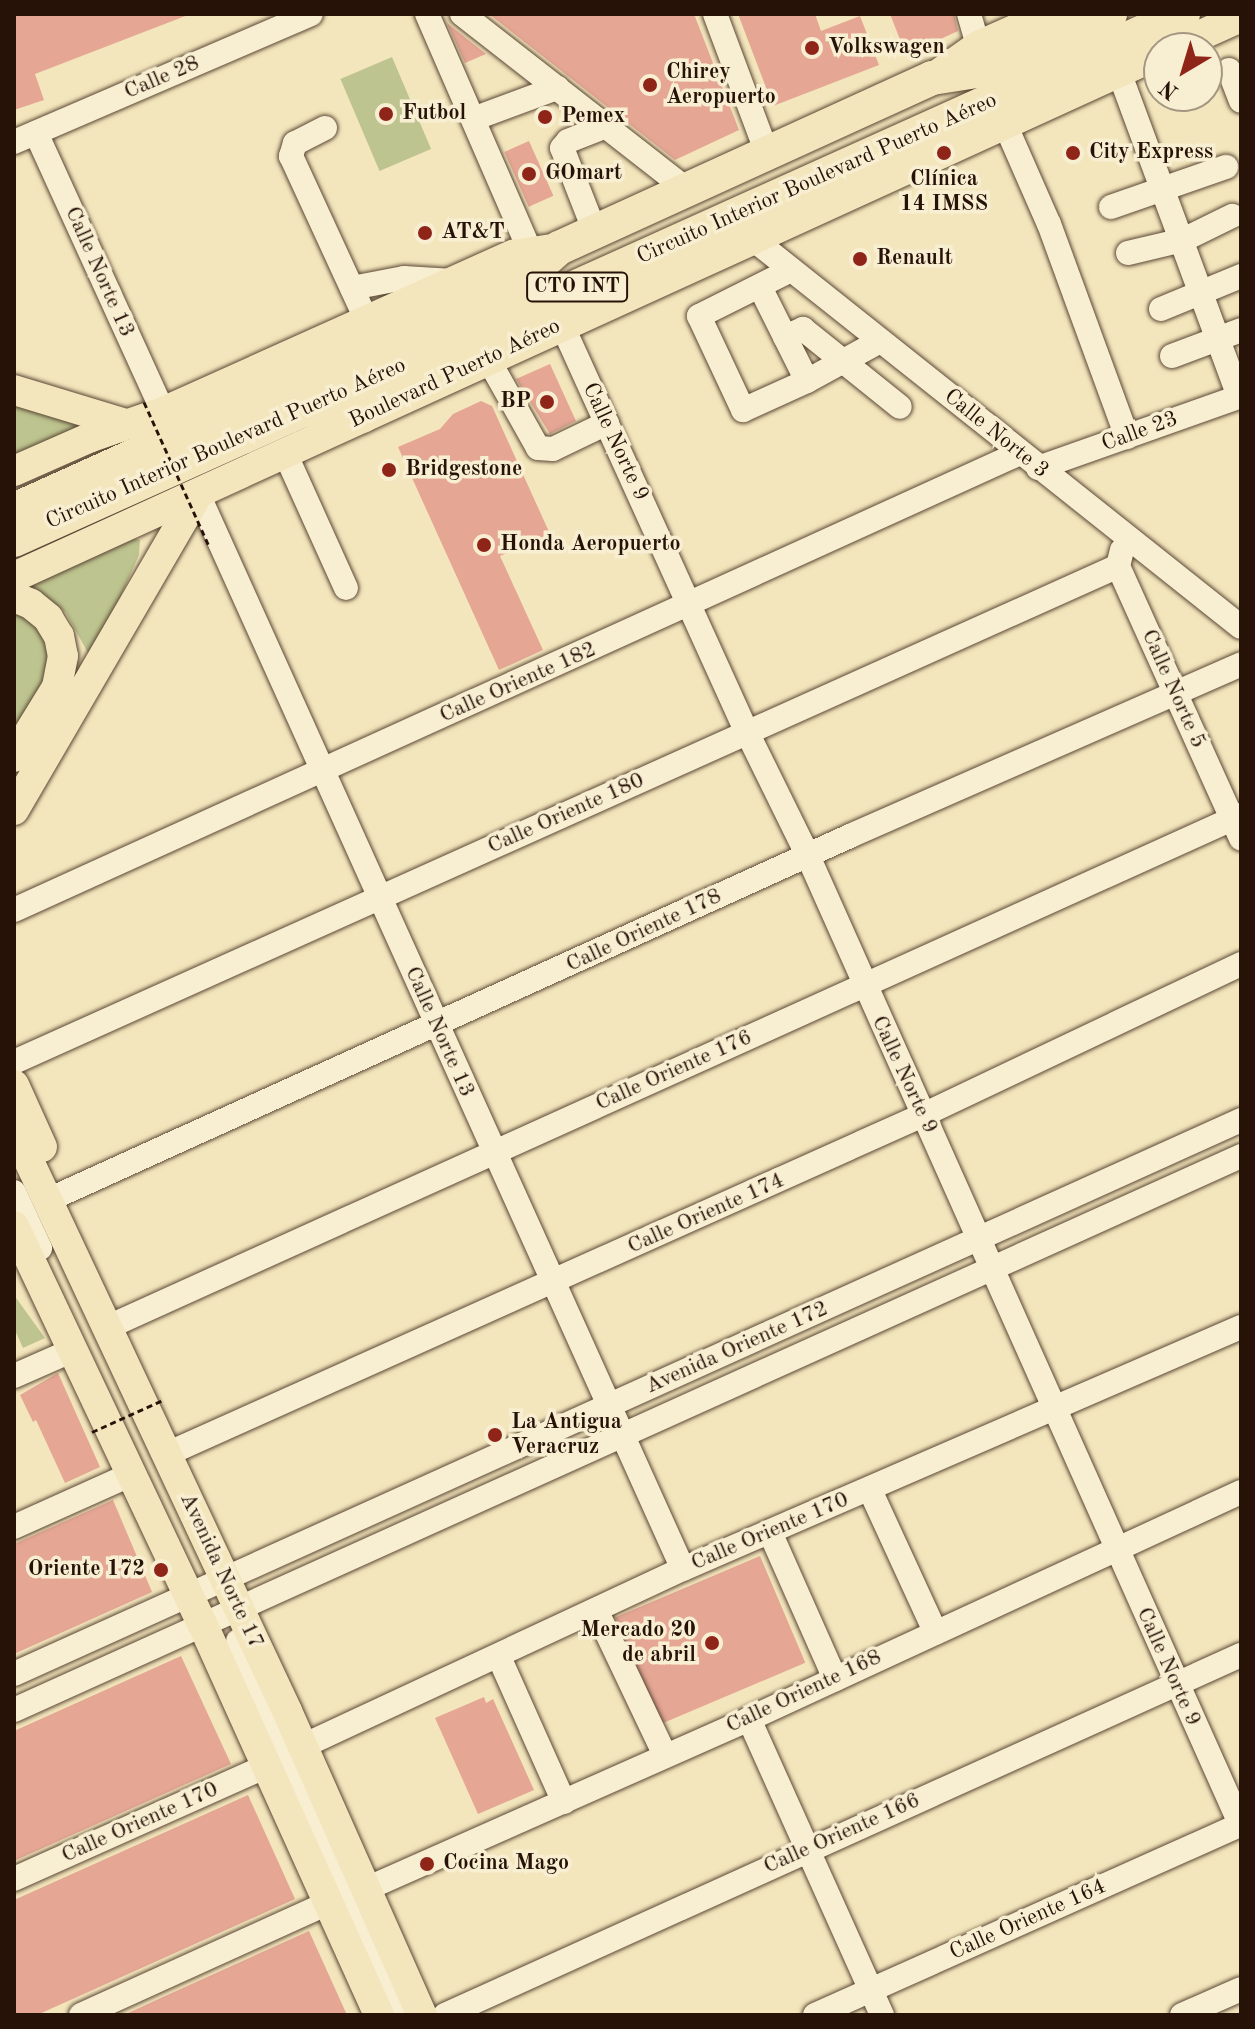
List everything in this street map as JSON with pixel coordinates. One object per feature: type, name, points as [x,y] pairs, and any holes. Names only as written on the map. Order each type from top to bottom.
[{"type":"highway","name":"Circuito Interior Boulevard Puerto Aéreo","points":[[932,78],[989,69],[1110,14]]},
{"type":"highway","name":"Circuito Interior Boulevard Puerto Aéreo","points":[[14,540],[1183,14]]},
{"type":"highway","name":"CTO INT","points":[[545,250],[595,232],[932,78]]},
{"type":"highway","points":[[867,187],[895,143]]},
{"type":"highway","name":"Circuito Interior Boulevard Puerto Aéreo","points":[[14,510],[523,280],[545,250]]},
{"type":"highway","points":[[305,409],[363,416]]},
{"type":"main road","name":"CTO INT","points":[[932,78],[978,46],[1050,14]]},
{"type":"main road","points":[[1208,32],[1241,17]]},
{"type":"main road","name":"Boulevard Puerto Aéreo","points":[[14,577],[1143,61]]},
{"type":"main road","name":"CTO INT","points":[[14,471],[367,321],[513,255],[545,250]]},
{"type":"main road","points":[[14,390],[145,413]]},
{"type":"main road","points":[[14,810],[198,494]]},
{"type":"main road","points":[[14,597],[31,604],[48,618],[59,636],[63,656],[57,687],[14,757]]},
{"type":"main road","points":[[14,1085],[46,1157],[48,1200]]},
{"type":"main road","name":"Avenida Norte 17","points":[[14,1129],[167,1454],[206,1587],[220,1618],[267,1766],[379,2015]]},
{"type":"main road","name":"Avenida Norte 17","points":[[14,1226],[132,1474],[206,1587],[220,1618],[303,1746],[422,2015]]},
{"type":"street","name":"Calle 28","points":[[25,137],[311,14]]},
{"type":"street","points":[[427,14],[473,119],[545,250]]},
{"type":"street","points":[[462,14],[687,190]]},
{"type":"street","points":[[715,14],[767,153]]},
{"type":"street","points":[[969,14],[978,46]]},
{"type":"street","points":[[1229,70],[1241,101]]},
{"type":"street","points":[[1119,72],[1165,188],[1201,292],[1230,335],[1240,396]]},
{"type":"street","points":[[473,119],[557,88]]},
{"type":"street","points":[[1005,124],[1049,224],[1127,437]]},
{"type":"street","points":[[595,232],[562,148],[568,141],[606,126]]},
{"type":"street","points":[[325,128],[291,146],[291,156],[367,321]]},
{"type":"street","name":"Calle Norte 13","points":[[25,137],[145,413]]},
{"type":"street","points":[[1111,207],[1226,167]]},
{"type":"street","points":[[1128,253],[1183,240],[1232,216]]},
{"type":"street","name":"Calle Norte 3","points":[[753,239],[1241,627]]},
{"type":"street","points":[[791,270],[699,316],[743,410],[847,361],[880,341]]},
{"type":"street","points":[[1161,309],[1241,276]]},
{"type":"street","points":[[352,288],[404,278],[455,281]]},
{"type":"street","points":[[760,287],[807,381]]},
{"type":"street","name":"Calle Norte 9","points":[[562,325],[747,732],[808,856],[1115,1550],[1241,1825]]},
{"type":"street","points":[[785,337],[803,329],[847,361],[900,407]]},
{"type":"street","points":[[1172,356],[1230,335]]},
{"type":"street","points":[[488,359],[538,448],[553,449],[607,423]]},
{"type":"street","name":"Calle 23","points":[[1029,461],[1127,437],[1240,396]]},
{"type":"street","points":[[285,453],[346,588]]},
{"type":"street","name":"Calle Oriente 182","points":[[14,910],[691,605],[1029,461]]},
{"type":"street","name":"Calle Norte 13","points":[[198,494],[683,1569]]},
{"type":"street","points":[[1118,566],[1125,537]]},
{"type":"street","name":"Calle Norte 5","points":[[1118,566],[1173,692],[1238,824]]},
{"type":"street","name":"Calle Oriente 180","points":[[14,1062],[1118,566]]},
{"type":"street","name":"Calle Oriente 178","points":[[48,1200],[1241,664]]},
{"type":"street","name":"Calle Oriente 176","points":[[108,1327],[493,1151],[1238,824]]},
{"type":"street","name":"Calle Oriente 174","points":[[167,1454],[552,1284],[923,1115],[1241,964]]},
{"type":"street","name":"Avenida Oriente 172","points":[[14,1674],[979,1241],[1241,1120]]},
{"type":"street","name":"Avenida Oriente 172","points":[[14,1710],[1241,1156]]},
{"type":"street","points":[[14,1161],[206,1587]]},
{"type":"street","points":[[14,1192],[206,1587]]},
{"type":"street","name":"Calle Oriente 170","points":[[303,1746],[683,1569],[1241,1327]]},
{"type":"street","points":[[14,1376],[73,1350]]},
{"type":"street","points":[[14,1527],[132,1474]]},
{"type":"street","points":[[870,1490],[935,1631]]},
{"type":"street","name":"Calle Oriente 168","points":[[366,1889],[749,1719],[1241,1492]]},
{"type":"street","points":[[770,1532],[835,1679]]},
{"type":"street","points":[[596,1610],[665,1755]]},
{"type":"street","points":[[220,1618],[388,2015]]},
{"type":"street","points":[[220,1618],[405,2015]]},
{"type":"street","name":"Calle Oriente 166","points":[[445,2015],[1241,1655]]},
{"type":"street","points":[[499,1657],[564,1802]]},
{"type":"street","points":[[749,1719],[882,2015]]},
{"type":"street","name":"Calle Oriente 170","points":[[14,1879],[267,1766]]},
{"type":"street","name":"Calle Oriente 164","points":[[815,2015],[1241,1825]]},
{"type":"street","points":[[81,2015],[328,1903]]},
{"type":"street","points":[[1182,2015],[1241,1989]]},
{"type":"path","points":[[145,413],[209,546]]},
{"type":"path","points":[[92,1432],[165,1399]]},
{"type":"green space","name":"Futbol","points":[[392,57],[431,149],[380,171],[340,79]]},
{"type":"green space","points":[[14,403],[72,421],[76,428],[14,457]]},
{"type":"green space","points":[[133,538],[140,540],[139,555],[116,607],[88,653],[66,613],[39,591],[24,587]]},
{"type":"green space","points":[[14,612],[38,623],[51,652],[44,684],[14,734]]},
{"type":"green space","points":[[14,1295],[45,1338],[23,1348],[14,1328]]},
{"type":"building","points":[[14,14],[188,15],[35,74],[44,100],[14,110]]},
{"type":"building","name":"Chirey Aeropuerto","points":[[489,14],[694,14],[739,130],[675,160]]},
{"type":"building","name":"Volkswagen","points":[[738,14],[815,14],[821,31],[860,16],[879,65],[773,106]]},
{"type":"building","points":[[890,14],[954,14],[958,31],[906,55]]},
{"type":"building","points":[[447,23],[486,54],[465,63]]},
{"type":"building","name":"GOmart","points":[[529,141],[553,196],[529,207],[504,152]]},
{"type":"building","name":"BP","points":[[550,364],[576,421],[550,434],[516,379]]},
{"type":"building","name":"Honda Aeropuerto","points":[[481,401],[492,406],[550,534],[500,556],[543,650],[499,670],[398,447],[440,429],[453,414]]},
{"type":"building","points":[[58,1373],[100,1467],[65,1483],[36,1420],[33,1422],[20,1395]]},
{"type":"building","points":[[113,1500],[152,1592],[14,1654],[14,1544]]},
{"type":"building","name":"Mercado 20 de abril","points":[[760,1556],[805,1663],[661,1724],[615,1617]]},
{"type":"building","points":[[181,1656],[231,1764],[14,1861],[14,1731]]},
{"type":"building","points":[[484,1697],[486,1703],[493,1699],[534,1790],[478,1814],[435,1718]]},
{"type":"building","points":[[248,1795],[295,1899],[37,2015],[14,2015],[14,1900]]},
{"type":"building","points":[[309,1931],[347,2015],[124,2015],[163,1997]]},
{"type":"place","name":"Volkswagen","points":[[812,48]]},
{"type":"place","name":"Chirey Aeropuerto","points":[[650,85]]},
{"type":"place","name":"Futbol","points":[[386,114]]},
{"type":"place","name":"Pemex","points":[[545,117]]},
{"type":"place","name":"Clínica 14 IMSS","points":[[944,153]]},
{"type":"place","name":"City Express","points":[[1073,153]]},
{"type":"place","name":"GOmart","points":[[529,174]]},
{"type":"place","name":"AT&T","points":[[425,233]]},
{"type":"place","name":"Renault","points":[[860,259]]},
{"type":"place","name":"BP","points":[[547,402]]},
{"type":"place","name":"Bridgestone","points":[[389,470]]},
{"type":"place","name":"Honda Aeropuerto","points":[[484,545]]},
{"type":"place","name":"La Antigua Veracruz","points":[[495,1435]]},
{"type":"place","name":"Oriente 172","points":[[161,1570]]},
{"type":"place","name":"Mercado 20 de abril","points":[[712,1643]]},
{"type":"place","name":"Cocina Mago","points":[[427,1864]]}]
